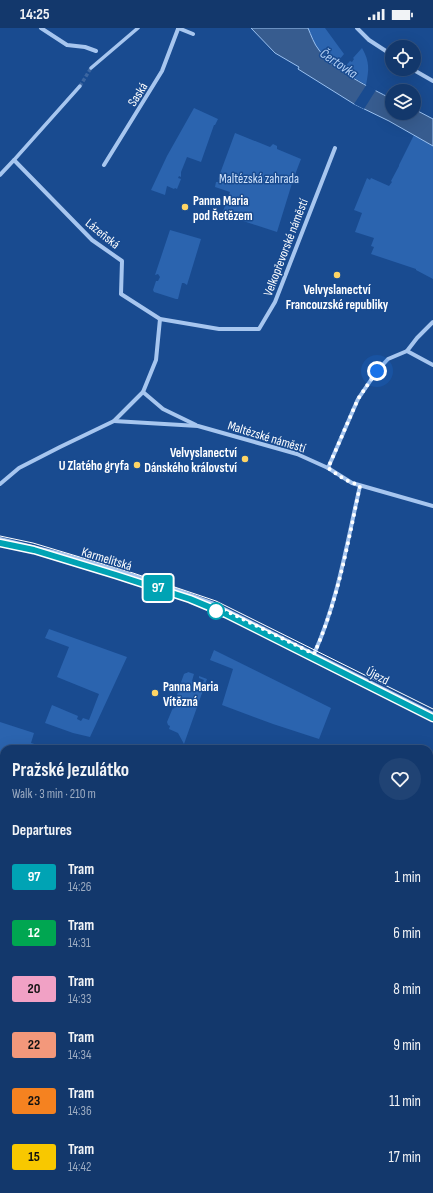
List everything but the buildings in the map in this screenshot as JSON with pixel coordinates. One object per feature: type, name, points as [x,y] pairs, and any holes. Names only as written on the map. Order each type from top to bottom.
[{"type":"street","points":[[91,68],[138,28]]},
{"type":"street","name":"Saská","points":[[104,164],[162,71],[178,28],[193,34]]},
{"type":"street","points":[[357,28],[369,40],[385,50]]},
{"type":"street","points":[[43,29],[67,45],[85,47],[96,51]]},
{"type":"street","points":[[421,75],[433,82]]},
{"type":"street","points":[[0,175],[80,86]]},
{"type":"street","name":"Velkopřevorské náměstí","points":[[259,329],[275,302],[335,148]]},
{"type":"street","name":"Lázeňská","points":[[14,160],[92,240],[122,261],[121,294],[160,319],[219,329],[259,329]]},
{"type":"street","points":[[0,484],[19,468],[114,421],[143,392],[156,360],[160,319]]},
{"type":"street","points":[[328,468],[358,399],[377,371],[388,359],[407,351],[417,338],[433,322]]},
{"type":"street","points":[[407,351],[433,365]]},
{"type":"street","name":"Maltézské náměstí","points":[[143,392],[163,408],[198,426],[297,454],[328,468],[344,479],[360,486],[433,506]]},
{"type":"street","name":"Maltézské náměstí","points":[[114,421],[198,426]]},
{"type":"street","points":[[314,654],[327,621],[342,570],[360,486]]},
{"type":"street","name":"Karmelitská","points":[[0,539],[62,554],[192,595],[314,654]]},
{"type":"street","name":"Újezd","points":[[314,654],[433,714]]},
{"type":"green space","points":[[308,28],[325,28],[344,54],[335,65],[342,70],[350,61],[352,62],[354,59],[353,58],[362,48],[368,66],[366,85],[341,70],[329,61],[319,51]]},
{"type":"green space","points":[[194,108],[218,119],[214,125],[201,162],[187,157],[181,172],[181,177],[179,176],[178,178],[181,179],[177,189],[167,186],[165,195],[151,190],[167,156]]},
{"type":"green space","name":"Maltézská zahrada","points":[[235,133],[270,147],[273,144],[277,146],[277,149],[301,159],[277,232],[222,214],[230,192],[215,187],[216,182],[220,182],[220,179],[218,179]]},
{"type":"green space","points":[[414,135],[433,146],[433,279],[416,269],[371,254],[374,247],[371,246],[374,238],[355,232],[362,213],[354,210],[367,178],[370,180],[371,178],[389,186]]},
{"type":"green space","points":[[170,230],[201,239],[187,285],[182,283],[178,299],[154,292],[153,290],[156,281],[158,281],[160,277],[158,274],[155,275]]},
{"type":"green space","points":[[49,629],[127,657],[90,737],[73,733],[45,723],[52,705],[78,716],[77,719],[81,721],[83,718],[89,720],[99,694],[57,677],[69,647],[45,638]]},
{"type":"green space","points":[[214,650],[331,708],[319,739],[222,705],[233,669],[210,660]]},
{"type":"green space","points":[[188,672],[194,674],[192,681],[202,685],[204,680],[199,678],[199,676],[207,679],[184,744],[178,733],[169,729],[170,726],[167,722],[173,708],[174,709],[178,692],[181,691],[182,688],[180,685],[184,674]]},
{"type":"green space","points":[[0,722],[34,733],[31,743],[38,745],[0,745]]},
{"type":"shaded area","points":[[251,28],[308,28],[317,48],[325,57],[353,78],[385,96],[385,119],[354,104],[298,69],[299,67],[275,53]]},
{"type":"shaded area","points":[[421,113],[433,119],[433,146],[387,120],[421,120]]},
{"type":"pier","points":[[367,84],[376,90],[364,109],[354,104]]},
{"type":"tunnel","points":[[80,86],[91,68]]},
{"type":"tram line","points":[[0,536],[33,543],[133,573],[216,601],[433,709]]},
{"type":"tram line","points":[[0,543],[34,550],[190,599],[225,614],[433,718]]},
{"type":"tram line","name":"97","points":[[0,543],[34,550],[193,600],[226,614],[433,718]]},
{"type":"place","name":"Panna Maria pod Řetězem","points":[[185,207]]},
{"type":"place","name":"Velvyslanectví Francouzské republiky","points":[[337,275]]},
{"type":"place","name":"Velvyslanectví Dánského království","points":[[245,459]]},
{"type":"place","name":"U Zlatého gryfa","points":[[137,465]]},
{"type":"place","name":"Panna Maria Vítězná","points":[[155,693]]},
{"type":"route","points":[[216,611],[212,604],[314,654],[327,621],[342,570],[360,486],[344,479],[328,468],[358,399],[377,371]]},
{"type":"water label","name":"Čertovka","points":[[339,63]]}]
